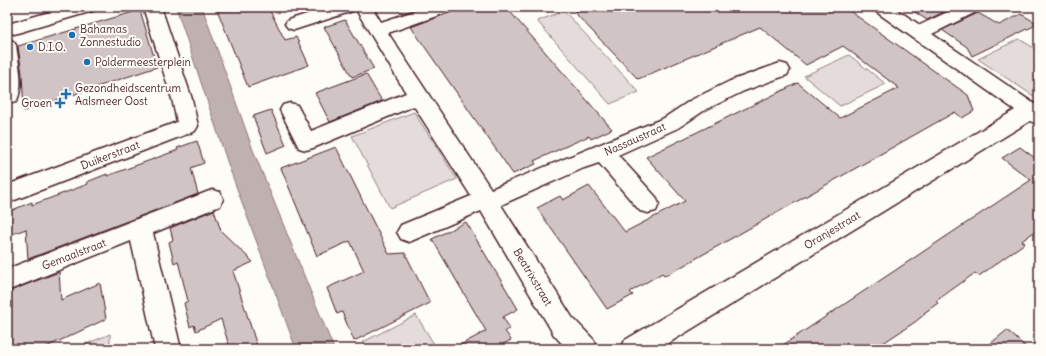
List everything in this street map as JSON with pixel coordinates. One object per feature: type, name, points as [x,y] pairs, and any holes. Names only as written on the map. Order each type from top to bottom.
[{"type":"street","points":[[9,97],[10,31],[87,7]]},
{"type":"street","name":"Duikerstraat","points":[[7,194],[188,126],[182,99],[152,7]]},
{"type":"street","points":[[294,24],[347,7]]},
{"type":"street","name":"Beatrixstraat","points":[[363,7],[418,96],[486,200],[563,326],[585,349]]},
{"type":"street","points":[[377,30],[445,7]]},
{"type":"street","points":[[881,7],[1035,114]]},
{"type":"street","points":[[919,33],[972,7]]},
{"type":"street","name":"Nassaustraat","points":[[486,200],[505,194],[576,162],[603,153],[671,123],[698,105],[737,86],[780,70]]},
{"type":"street","points":[[290,110],[306,142],[418,96]]},
{"type":"street","name":"Oranjestraat","points":[[634,349],[1035,114]]},
{"type":"street","points":[[603,153],[648,204]]},
{"type":"street","name":"Gemaalstraat","points":[[7,280],[212,199]]},
{"type":"street","points":[[409,232],[468,206],[486,200]]},
{"type":"street","points":[[140,228],[168,349]]},
{"type":"shaded area","points":[[176,7],[202,7],[253,150],[334,349],[296,349],[229,167]]},
{"type":"shaded area","points":[[564,11],[639,92],[610,104],[537,21]]},
{"type":"shaded area","points":[[1019,39],[1039,51],[1038,99],[978,59]]},
{"type":"shaded area","points":[[849,55],[886,84],[840,106],[804,76]]},
{"type":"shaded area","points":[[414,112],[457,179],[390,208],[352,136]]},
{"type":"shaded area","points":[[416,315],[437,349],[368,349],[363,342]]},
{"type":"shaded area","points":[[110,334],[110,349],[85,349],[84,345]]},
{"type":"building","points":[[216,7],[268,7],[285,40],[296,37],[309,65],[248,87]]},
{"type":"building","points":[[397,7],[422,7],[402,14]]},
{"type":"building","points":[[455,7],[506,7],[612,129],[591,139],[589,136],[562,148],[534,161],[536,164],[513,174],[411,27],[451,12]]},
{"type":"building","points":[[588,7],[844,7],[968,95],[974,111],[962,118],[955,112],[665,276],[662,273],[630,292],[633,295],[607,309],[537,208],[560,196],[563,200],[589,186],[625,232],[685,201],[646,157],[798,83],[840,118],[899,88],[843,46],[806,65],[760,27],[638,79],[574,12]]},
{"type":"building","points":[[907,7],[954,7],[927,20]]},
{"type":"building","name":"Poldermeesterplein","points":[[140,10],[157,67],[24,111],[22,74],[18,46]]},
{"type":"building","points":[[978,13],[999,25],[1021,14],[1038,24],[972,56],[967,47],[942,30]]},
{"type":"building","points":[[345,20],[374,69],[352,77],[324,27]]},
{"type":"building","points":[[366,74],[382,101],[330,122],[315,93]]},
{"type":"building","points":[[271,110],[286,145],[267,153],[253,116]]},
{"type":"building","points":[[197,141],[204,163],[191,168],[198,194],[28,259],[26,229],[7,236],[7,214],[10,213],[10,211],[32,202],[32,205],[88,184],[87,182],[107,174],[107,176],[178,150],[177,148]]},
{"type":"building","points":[[336,147],[389,254],[405,253],[430,303],[354,341],[342,312],[337,314],[327,288],[364,271],[350,241],[317,256],[281,168]]},
{"type":"building","points":[[1020,147],[1039,161],[1039,228],[1022,241],[1025,243],[979,276],[975,273],[936,301],[938,303],[924,313],[925,314],[915,322],[874,349],[777,349],[1031,180],[1002,158]]},
{"type":"building","points":[[214,210],[221,231],[253,262],[233,271],[258,349],[230,349],[221,319],[196,331],[194,325],[190,327],[184,303],[188,301],[178,261],[174,263],[169,242],[173,240],[170,228]]},
{"type":"building","points":[[466,222],[518,309],[503,317],[510,329],[505,331],[511,340],[494,349],[453,349],[486,331],[432,239]]},
{"type":"building","points":[[59,272],[61,300],[100,283],[106,319],[42,349],[7,349],[7,292]]},
{"type":"building","points":[[1007,330],[1028,349],[984,349]]},
{"type":"place","name":"Bahamas Zonnestudio","points":[[72,35]]},
{"type":"place","name":"D.I.O.","points":[[30,47]]},
{"type":"place","name":"Poldermeesterplein","points":[[87,62]]},
{"type":"place","name":"Gezondheidscentrum Aalsmeer Oost","points":[[66,94]]},
{"type":"place","name":"Groen","points":[[60,103]]}]
